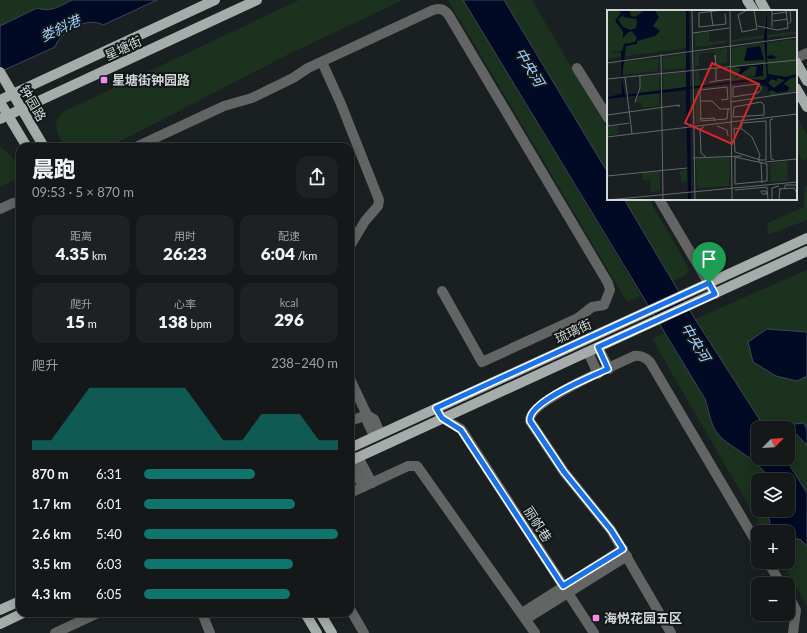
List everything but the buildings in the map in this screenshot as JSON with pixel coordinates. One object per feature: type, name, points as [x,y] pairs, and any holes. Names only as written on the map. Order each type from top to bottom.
[{"type":"main road","name":"星塘街","points":[[0,101],[215,0]]},
{"type":"main road","name":"星塘街","points":[[4,117],[258,0]]},
{"type":"main road","points":[[747,0],[753,10]]},
{"type":"main road","points":[[760,0],[765,10]]},
{"type":"main road","points":[[797,63],[807,81]]},
{"type":"main road","name":"钟园路","points":[[0,72],[42,143]]},
{"type":"main road","points":[[797,90],[807,107]]},
{"type":"main road","points":[[0,101],[4,117],[24,143]]},
{"type":"main road","name":"琉璃街","points":[[354,446],[807,238]]},
{"type":"main road","name":"琉璃街","points":[[354,459],[807,251]]},
{"type":"main road","points":[[0,610],[16,603]]},
{"type":"main road","points":[[0,624],[16,616]]},
{"type":"main road","points":[[307,617],[317,633]]},
{"type":"main road","points":[[322,617],[332,633]]},
{"type":"street","points":[[145,143],[224,106],[252,98],[293,78],[308,68],[433,10],[438,8],[443,10],[456,28],[610,290],[604,305],[592,307],[578,318],[482,362],[442,291]]},
{"type":"street","points":[[797,60],[807,53]]},
{"type":"street","points":[[797,61],[807,58]]},
{"type":"street","points":[[322,62],[341,104],[379,200],[378,206],[365,221],[354,239]]},
{"type":"street","points":[[577,68],[607,116]]},
{"type":"street","points":[[661,200],[715,294]]},
{"type":"street","points":[[0,209],[16,203]]},
{"type":"street","points":[[598,347],[608,369]]},
{"type":"street","points":[[588,352],[598,374]]},
{"type":"street","points":[[671,633],[611,530],[564,472],[530,418],[534,410],[542,403],[634,356],[640,355],[650,362],[751,532]]},
{"type":"street","points":[[354,387],[367,415],[374,419],[377,435]]},
{"type":"street","points":[[455,399],[460,410],[461,430]]},
{"type":"street","name":"丽帆巷","points":[[436,408],[442,418],[461,430],[594,633]]},
{"type":"street","points":[[354,420],[367,415]]},
{"type":"street","points":[[354,461],[367,485]]},
{"type":"street","points":[[354,491],[408,466],[417,466],[421,469],[535,633]]},
{"type":"street","points":[[524,616],[625,552]]},
{"type":"street","points":[[354,616],[364,633]]},
{"type":"street","points":[[55,633],[89,617]]},
{"type":"street","points":[[204,617],[210,633]]},
{"type":"street","points":[[793,633],[795,621]]},
{"type":"green space","points":[[0,0],[72,0],[51,9],[46,10],[37,8],[0,26]]},
{"type":"green space","points":[[299,0],[403,0],[287,55],[117,143],[62,143],[56,130],[56,125],[59,116],[63,112]]},
{"type":"green space","points":[[448,0],[463,0],[641,296],[627,302]]},
{"type":"green space","points":[[504,0],[532,0],[607,128],[607,171]]},
{"type":"green space","points":[[797,117],[807,135],[807,159],[802,161],[797,151]]},
{"type":"green space","points":[[0,147],[14,159],[16,164],[16,179],[0,187]]},
{"type":"green space","points":[[807,186],[807,220],[767,235],[768,223],[803,207],[805,187]]},
{"type":"green space","points":[[625,200],[650,200],[688,267],[689,271],[684,276],[673,281]]},
{"type":"green space","points":[[807,270],[807,493],[789,465],[795,465],[795,421],[761,421],[695,319]]},
{"type":"green space","points":[[664,333],[705,398],[714,429],[722,439],[751,459],[751,465],[759,465],[765,473],[751,473],[751,510],[652,339]]},
{"type":"green space","points":[[755,517],[769,517],[771,525],[760,525]]},
{"type":"green space","points":[[795,538],[802,540],[807,546],[807,606],[795,585],[795,577],[791,577],[786,569],[795,569]]},
{"type":"water","name":"娄斜港","points":[[72,0],[157,0],[103,25],[90,22],[75,27],[62,36],[55,47],[0,72],[0,26],[37,8],[46,10],[51,9]]},
{"type":"water","name":"中央河","points":[[463,0],[504,0],[607,171],[607,200],[625,200],[695,319],[761,421],[751,421],[751,460],[723,439],[715,430],[711,422],[705,399]]},
{"type":"water","points":[[767,329],[807,332],[807,376],[797,381],[776,376],[753,362],[748,342]]},
{"type":"water","points":[[804,423],[807,430],[807,445],[795,433],[795,424]]},
{"type":"water","points":[[759,465],[789,465],[794,473],[765,473]]},
{"type":"water","points":[[795,474],[807,493],[807,546],[801,540],[795,538],[795,525],[770,525],[769,517],[795,517]]},
{"type":"place","name":"星塘街钟园路","points":[[104,80]]},
{"type":"place","name":"海悦花园五区","points":[[596,618]]},
{"type":"route","points":[[709,283],[715,294],[598,347],[608,369],[552,396],[534,410],[531,415],[530,421],[564,472],[611,530],[623,549],[563,586],[461,430],[442,418],[436,408],[709,283]]}]
